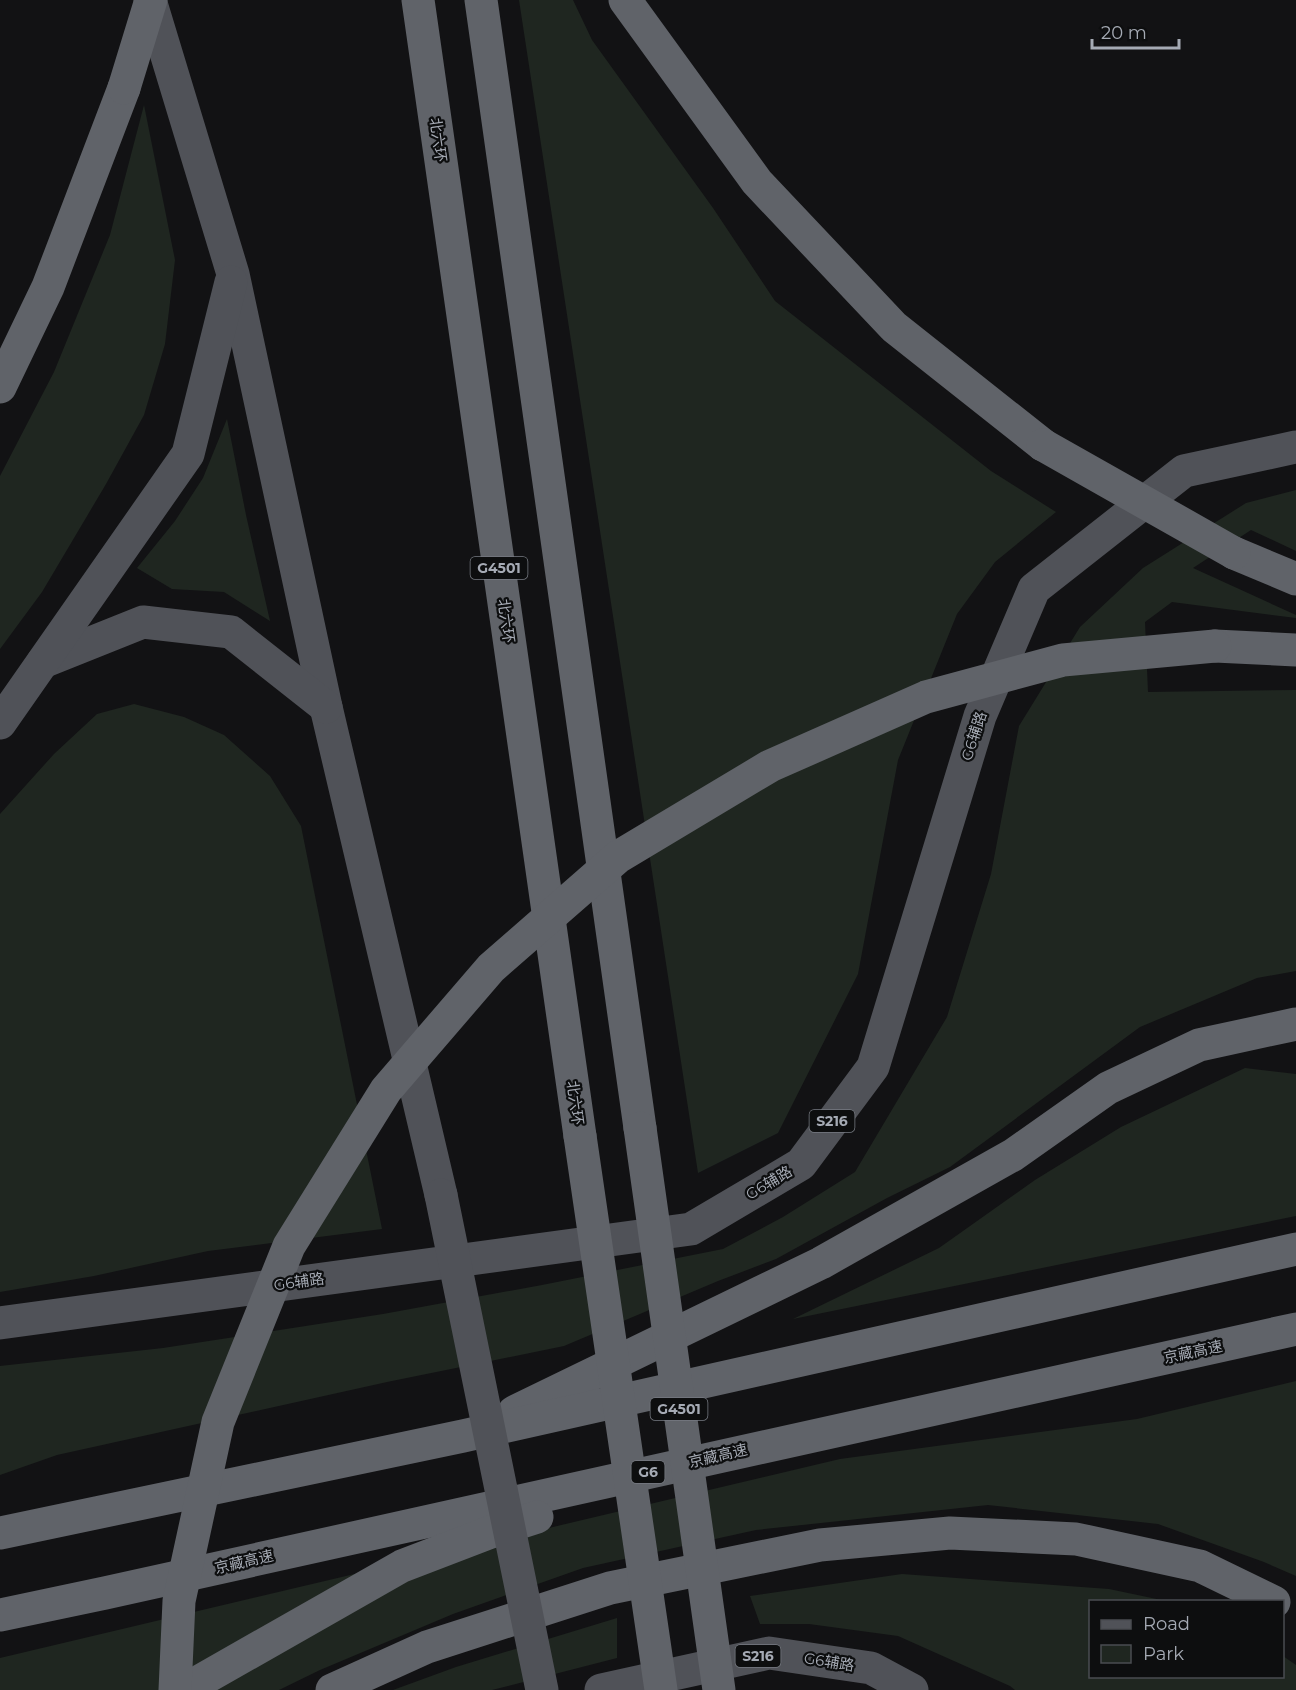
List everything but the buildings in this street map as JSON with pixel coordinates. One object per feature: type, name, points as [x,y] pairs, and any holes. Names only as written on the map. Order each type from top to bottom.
[{"type":"highway","points":[[0,387],[48,287],[124,88],[150,0]]},
{"type":"highway","name":"北六环","points":[[418,0],[661,1690]]},
{"type":"highway","name":"G4501","points":[[481,0],[719,1690]]},
{"type":"highway","points":[[625,0],[757,182],[894,327],[1043,445],[1234,553],[1296,579]]},
{"type":"highway","points":[[176,1690],[179,1601],[218,1422],[289,1246],[387,1090],[492,968],[618,857],[770,766],[926,697],[1063,660],[1215,645],[1296,650]]},
{"type":"highway","points":[[463,1436],[821,1263],[1012,1155],[1108,1088],[1199,1045],[1296,1024]]},
{"type":"highway","points":[[0,1533],[463,1436],[1296,1249]]},
{"type":"highway","name":"京藏高速","points":[[0,1615],[1296,1329]]},
{"type":"highway","points":[[184,1690],[402,1566],[488,1533],[736,1452]]},
{"type":"highway","points":[[332,1690],[427,1647],[610,1587],[820,1545],[950,1533],[1076,1539],[1200,1566],[1270,1600]]},
{"type":"main road","points":[[150,0],[233,274],[326,707],[441,1195],[542,1690]]},
{"type":"main road","points":[[0,723],[188,454],[233,274]]},
{"type":"main road","name":"G6辅路","points":[[0,1323],[691,1229],[801,1164],[873,1067],[980,716],[1034,589],[1184,471],[1296,447]]},
{"type":"main road","points":[[43,662],[143,622],[231,632],[326,707]]},
{"type":"main road","name":"G6辅路","points":[[601,1690],[769,1653],[871,1668],[912,1690]]},
{"type":"green space","points":[[519,0],[573,0],[592,40],[713,208],[775,301],[991,471],[1056,512],[995,562],[957,614],[898,760],[858,974],[778,1133],[698,1173]]},
{"type":"green space","points":[[144,105],[175,260],[165,344],[144,415],[42,592],[0,649],[0,476],[54,372],[110,235]]},
{"type":"green space","points":[[227,419],[270,621],[224,592],[172,589],[137,568],[175,521],[203,478]]},
{"type":"green space","points":[[1296,490],[1296,551],[1251,530],[1193,568],[1296,615],[1296,618],[1172,602],[1145,622],[1148,692],[1296,690],[1296,971],[1257,978],[1140,1027],[950,1167],[887,1198],[776,1259],[564,1346],[387,1382],[57,1455],[0,1475],[0,1366],[163,1348],[383,1314],[723,1249],[783,1217],[855,1172],[947,1017],[991,874],[1019,726],[1080,627],[1143,568],[1246,503]]},
{"type":"green space","points":[[134,704],[184,717],[224,735],[270,776],[301,826],[382,1229],[208,1251],[94,1276],[0,1292],[0,814],[54,754],[97,714]]},
{"type":"green space","points":[[1245,1068],[1296,1074],[1296,1216],[793,1319],[939,1248],[1035,1180],[1121,1127]]},
{"type":"green space","points":[[1296,1381],[1296,1576],[1264,1562],[1158,1524],[988,1505],[756,1530],[583,1568],[453,1614],[320,1670],[279,1690],[0,1690],[0,1658],[840,1459],[1137,1419]]},
{"type":"green space","points":[[902,1574],[1109,1589],[1161,1600],[1089,1600],[1089,1678],[1284,1678],[1284,1657],[1296,1665],[1296,1690],[1015,1690],[898,1636],[809,1624],[760,1624],[750,1596]]},
{"type":"green space","points":[[617,1618],[617,1658],[492,1690],[393,1690],[456,1667]]}]
